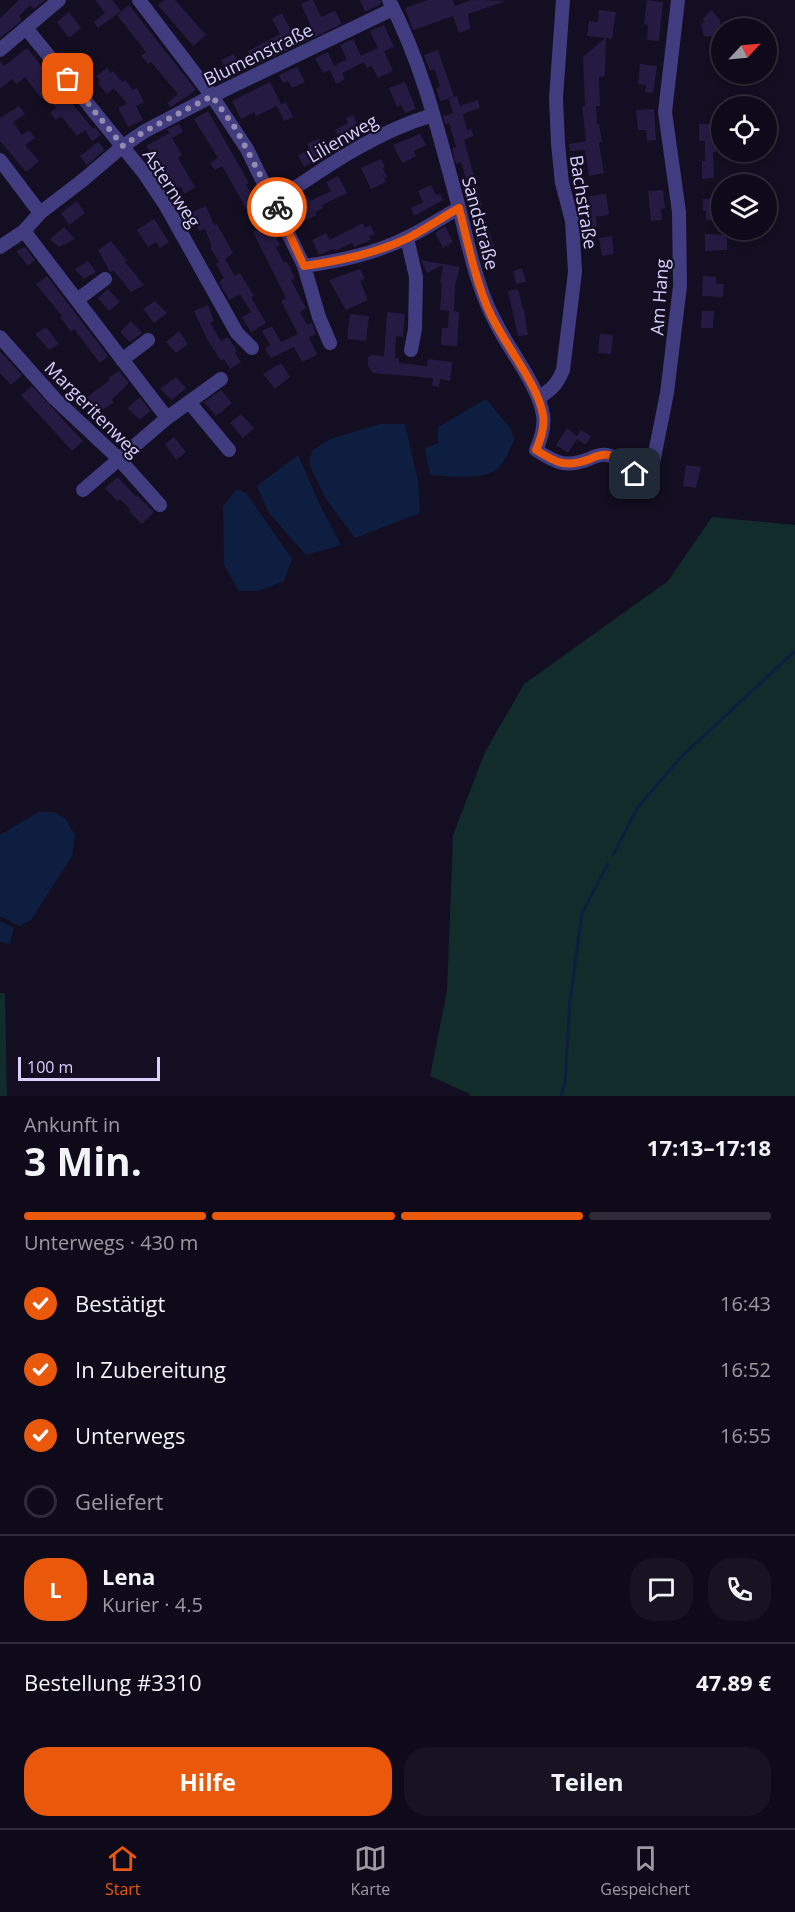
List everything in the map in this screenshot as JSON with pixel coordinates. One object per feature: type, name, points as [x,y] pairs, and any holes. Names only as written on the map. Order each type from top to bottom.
[{"type":"street","points":[[0,50],[59,0]]},
{"type":"street","points":[[139,0],[236,129],[304,266],[319,317],[330,343]]},
{"type":"street","name":"Bachstraße","points":[[538,398],[552,390],[558,383],[563,370],[575,272],[572,221],[562,183],[558,144],[556,89],[562,0]]},
{"type":"street","name":"Am Hang","points":[[536,450],[558,463],[571,465],[606,454],[635,474],[647,472],[652,463],[667,393],[680,286],[679,212],[665,112],[678,0]]},
{"type":"street","name":"Blumenstraße","points":[[0,247],[24,231],[39,213],[145,131],[391,4]]},
{"type":"street","name":"Sandstraße","points":[[391,4],[413,53],[433,115],[478,280],[490,313],[538,398],[543,414],[543,425],[536,450]]},
{"type":"street","name":"Asternweg","points":[[26,28],[144,173],[166,206],[237,333],[252,348]]},
{"type":"street","name":"Lilienweg","points":[[274,202],[369,142],[392,130],[433,115]]},
{"type":"street","points":[[0,160],[39,213]]},
{"type":"street","points":[[304,266],[358,256],[407,238],[459,208]]},
{"type":"street","points":[[24,231],[166,418]]},
{"type":"street","points":[[407,238],[416,276],[415,329],[411,350]]},
{"type":"street","points":[[77,300],[105,279]]},
{"type":"street","name":"Margeritenweg","points":[[0,337],[55,399],[118,458],[160,505]]},
{"type":"street","points":[[122,360],[148,340]]},
{"type":"street","points":[[83,490],[166,418],[221,379]]},
{"type":"street","points":[[189,402],[229,450]]},
{"type":"green space","points":[[712,517],[795,525],[795,1096],[469,1096],[470,1094],[430,1076],[447,991],[453,835],[485,752],[524,684],[668,581]]},
{"type":"green space","points":[[0,993],[5,993],[7,1096],[0,1096]]},
{"type":"water","points":[[486,399],[511,429],[514,440],[502,463],[491,473],[483,475],[465,477],[430,475],[425,448],[438,443],[438,427]]},
{"type":"water","points":[[380,424],[405,424],[418,481],[420,513],[355,538],[326,499],[309,464],[312,451],[330,439]]},
{"type":"water","points":[[298,455],[341,545],[306,555],[269,513],[257,486]]},
{"type":"water","points":[[237,489],[247,494],[292,559],[284,581],[258,591],[239,591],[224,565],[223,506]]},
{"type":"water","points":[[38,812],[53,812],[65,818],[75,835],[72,856],[31,920],[19,926],[0,916],[0,835]]},
{"type":"water","points":[[0,921],[14,928],[10,944],[0,942]]},
{"type":"building","points":[[19,0],[45,0],[34,9],[30,5],[19,16],[22,20],[0,38],[0,18]]},
{"type":"building","points":[[95,0],[112,0],[121,11],[98,28],[94,22],[105,13]]},
{"type":"building","points":[[164,0],[175,0],[206,35],[193,46],[158,5]]},
{"type":"building","points":[[313,0],[321,17],[335,11],[342,24],[256,65],[248,51],[280,34],[272,19],[282,13],[293,35],[311,26],[301,4]]},
{"type":"building","points":[[360,0],[380,0],[381,4],[365,12]]},
{"type":"building","points":[[428,0],[453,0],[455,6],[472,0],[506,1],[468,14],[470,29],[459,33],[453,16],[413,30],[405,8]]},
{"type":"building","points":[[647,0],[663,2],[659,41],[647,40],[648,25],[644,24]]},
{"type":"building","points":[[129,5],[196,90],[171,107],[167,103],[178,94],[151,62],[148,64],[141,56],[146,52],[117,15]]},
{"type":"building","points":[[599,10],[616,12],[612,39],[606,38],[605,76],[599,77],[600,106],[596,106],[604,173],[589,176],[585,150],[570,151],[569,144],[586,141],[582,106],[585,106],[583,57],[605,38],[587,36],[589,21],[598,22]]},
{"type":"building","points":[[711,10],[718,18],[711,18],[711,36],[704,36],[701,24],[704,22],[703,19]]},
{"type":"building","points":[[69,12],[81,28],[69,38],[57,22]]},
{"type":"building","points":[[384,25],[394,47],[384,51],[393,71],[378,78],[372,66],[367,68],[361,56],[378,48],[370,31]]},
{"type":"building","points":[[353,39],[364,62],[342,73],[345,79],[336,84],[330,70],[323,73],[315,58],[328,52],[334,66],[347,59],[340,45]]},
{"type":"building","points":[[27,48],[93,129],[95,127],[101,135],[92,141],[85,130],[77,136],[61,116],[56,120],[50,113],[56,108],[46,96],[42,99],[25,77],[16,84],[12,79],[0,89],[0,61],[4,66]]},
{"type":"building","points":[[438,50],[454,97],[440,101],[436,88],[440,87],[435,70],[430,71],[424,55]]},
{"type":"building","points":[[234,54],[242,72],[230,78],[221,60]]},
{"type":"building","points":[[640,64],[657,66],[653,93],[645,92],[646,85],[638,84]]},
{"type":"building","points":[[297,67],[305,82],[292,88],[288,81],[283,83],[279,75]]},
{"type":"building","points":[[107,68],[111,73],[113,71],[122,82],[125,80],[133,90],[137,88],[144,102],[136,106],[143,120],[128,127],[118,108],[127,104],[114,88],[107,94],[98,83],[100,81],[96,76]]},
{"type":"building","points":[[270,82],[281,104],[256,116],[254,112],[241,119],[232,101]]},
{"type":"building","points":[[405,82],[416,109],[405,113],[401,105],[397,107],[389,88]]},
{"type":"building","points":[[457,96],[460,106],[478,100],[480,108],[463,114],[467,130],[471,129],[474,136],[464,140],[482,205],[472,207],[470,199],[466,200],[462,183],[467,182],[461,162],[456,164],[452,148],[456,147],[449,123],[445,124],[443,116],[453,113],[449,99]]},
{"type":"building","points":[[286,102],[293,117],[284,121],[277,106]]},
{"type":"building","points":[[19,106],[25,114],[13,122],[22,135],[29,130],[35,138],[25,145],[39,161],[26,172],[0,141],[0,118]]},
{"type":"building","points":[[654,109],[656,140],[647,141],[646,130],[638,130],[636,110]]},
{"type":"building","points":[[208,111],[249,183],[246,185],[253,197],[258,194],[267,211],[264,213],[280,245],[276,247],[295,278],[291,280],[306,308],[300,312],[307,325],[312,323],[316,334],[309,337],[317,355],[302,362],[294,347],[271,358],[265,349],[270,345],[262,331],[272,326],[281,342],[298,334],[281,301],[286,298],[253,232],[258,229],[222,166],[215,170],[210,163],[218,158],[194,119]]},
{"type":"building","points":[[353,115],[359,129],[352,132],[355,139],[343,146],[335,130],[348,123],[346,118]]},
{"type":"building","points":[[179,124],[183,132],[172,138],[167,129]]},
{"type":"building","points":[[699,124],[711,124],[711,162],[713,162],[714,174],[711,174],[711,178],[702,179],[705,141],[699,141]]},
{"type":"building","points":[[169,133],[182,155],[178,158],[195,187],[185,194],[180,186],[175,189],[146,146]]},
{"type":"building","points":[[420,134],[426,145],[414,151],[416,156],[402,163],[393,145]]},
{"type":"building","points":[[319,138],[328,155],[304,167],[298,155],[310,149],[307,144]]},
{"type":"building","points":[[98,142],[105,150],[87,165],[80,156]]},
{"type":"building","points":[[381,159],[385,167],[383,168],[387,177],[384,178],[386,182],[371,189],[361,168]]},
{"type":"building","points":[[338,176],[347,193],[322,205],[323,208],[315,212],[317,215],[302,222],[294,204],[308,197],[310,201],[331,191],[326,182]]},
{"type":"building","points":[[431,185],[436,195],[440,194],[443,200],[414,216],[411,208],[423,202],[418,191]]},
{"type":"building","points":[[663,190],[665,208],[661,209],[662,220],[651,221],[648,191]]},
{"type":"building","points":[[606,194],[609,215],[593,217],[596,217],[597,227],[585,227],[584,218],[592,217],[589,196]]},
{"type":"building","points":[[703,199],[711,199],[711,220],[706,220],[706,211],[703,211]]},
{"type":"building","points":[[77,201],[85,213],[69,225],[61,213]]},
{"type":"building","points":[[206,206],[214,225],[217,224],[233,253],[225,259],[235,276],[240,273],[254,296],[251,297],[266,323],[251,332],[242,317],[251,312],[240,294],[229,300],[219,282],[224,278],[216,264],[219,262],[210,248],[212,247],[205,229],[199,231],[192,212]]},
{"type":"building","points":[[154,219],[169,242],[160,248],[156,242],[148,247],[137,230]]},
{"type":"building","points":[[363,223],[365,228],[370,225],[375,234],[369,236],[371,240],[354,247],[352,243],[319,255],[312,240],[326,233],[330,240]]},
{"type":"building","points":[[486,224],[496,251],[484,254],[481,243],[478,244],[474,228]]},
{"type":"building","points":[[445,226],[453,242],[443,248],[435,233]]},
{"type":"building","points":[[64,227],[75,239],[59,247],[50,239]]},
{"type":"building","points":[[705,234],[711,234],[711,240],[727,240],[727,250],[705,251]]},
{"type":"building","points":[[612,236],[614,254],[602,256],[599,238]]},
{"type":"building","points":[[111,241],[144,285],[131,292],[114,271],[110,272],[98,250]]},
{"type":"building","points":[[25,247],[35,260],[28,266],[16,251]]},
{"type":"building","points":[[421,260],[460,267],[455,286],[454,311],[459,312],[457,346],[441,345],[442,328],[448,328],[449,311],[440,310],[443,265],[427,273]]},
{"type":"building","points":[[88,261],[96,272],[84,279],[75,269]]},
{"type":"building","points":[[522,268],[526,282],[516,284],[513,271]]},
{"type":"building","points":[[360,269],[365,279],[360,281],[368,300],[346,310],[329,280]]},
{"type":"building","points":[[47,276],[108,356],[100,363],[74,329],[71,332],[60,317],[62,316],[36,284]]},
{"type":"building","points":[[703,276],[716,277],[716,284],[724,284],[723,297],[702,296]]},
{"type":"building","points":[[108,289],[120,302],[109,311],[98,298]]},
{"type":"building","points":[[518,289],[528,335],[518,336],[508,291]]},
{"type":"building","points":[[155,301],[167,313],[154,323],[143,309]]},
{"type":"building","points":[[208,305],[214,321],[210,323],[221,341],[228,337],[241,362],[230,369],[224,359],[221,361],[207,339],[194,311]]},
{"type":"building","points":[[702,311],[714,311],[713,328],[701,328]]},
{"type":"building","points":[[387,312],[405,314],[403,337],[396,336],[395,358],[399,358],[399,363],[427,366],[428,359],[452,362],[450,381],[440,379],[439,387],[432,386],[433,378],[373,373],[368,366],[368,358],[371,355],[384,356]]},
{"type":"building","points":[[350,314],[369,316],[366,341],[347,339]]},
{"type":"building","points":[[131,321],[142,333],[130,342],[120,332]]},
{"type":"building","points":[[46,327],[59,344],[49,350],[35,334]]},
{"type":"building","points":[[179,331],[188,344],[176,353],[166,342]]},
{"type":"building","points":[[600,334],[613,335],[611,354],[598,353]]},
{"type":"building","points":[[0,351],[22,375],[11,385],[0,373]]},
{"type":"building","points":[[281,363],[290,377],[275,389],[263,374]]},
{"type":"building","points":[[119,371],[129,383],[111,400],[114,402],[98,413],[84,399]]},
{"type":"building","points":[[176,377],[186,388],[172,400],[160,389]]},
{"type":"building","points":[[32,386],[83,441],[72,451],[21,395]]},
{"type":"building","points":[[221,390],[232,403],[216,416],[204,402]]},
{"type":"building","points":[[140,397],[150,411],[140,420],[127,408]]},
{"type":"building","points":[[241,414],[254,428],[243,438],[230,423]]},
{"type":"building","points":[[567,428],[577,436],[581,430],[591,436],[586,445],[577,439],[568,453],[556,445]]},
{"type":"building","points":[[174,437],[186,452],[176,460],[165,444]]},
{"type":"building","points":[[686,465],[701,467],[696,488],[683,486]]},
{"type":"building","points":[[118,477],[154,512],[142,524],[120,499],[117,501],[105,488]]},
{"type":"waterway","points":[[613,855],[638,807],[682,756],[795,651]]},
{"type":"waterway","points":[[561,1096],[565,1083],[570,1001],[582,913],[608,864]]},
{"type":"way so far","points":[[68,79],[123,146],[145,131],[212,96],[236,129],[277,207]]},
{"type":"route","points":[[277,207],[304,266],[332,262],[383,248],[407,238],[459,208],[478,280],[490,313],[538,398],[543,414],[543,425],[542,436],[536,450],[558,463],[571,465],[606,454],[635,474]]}]
